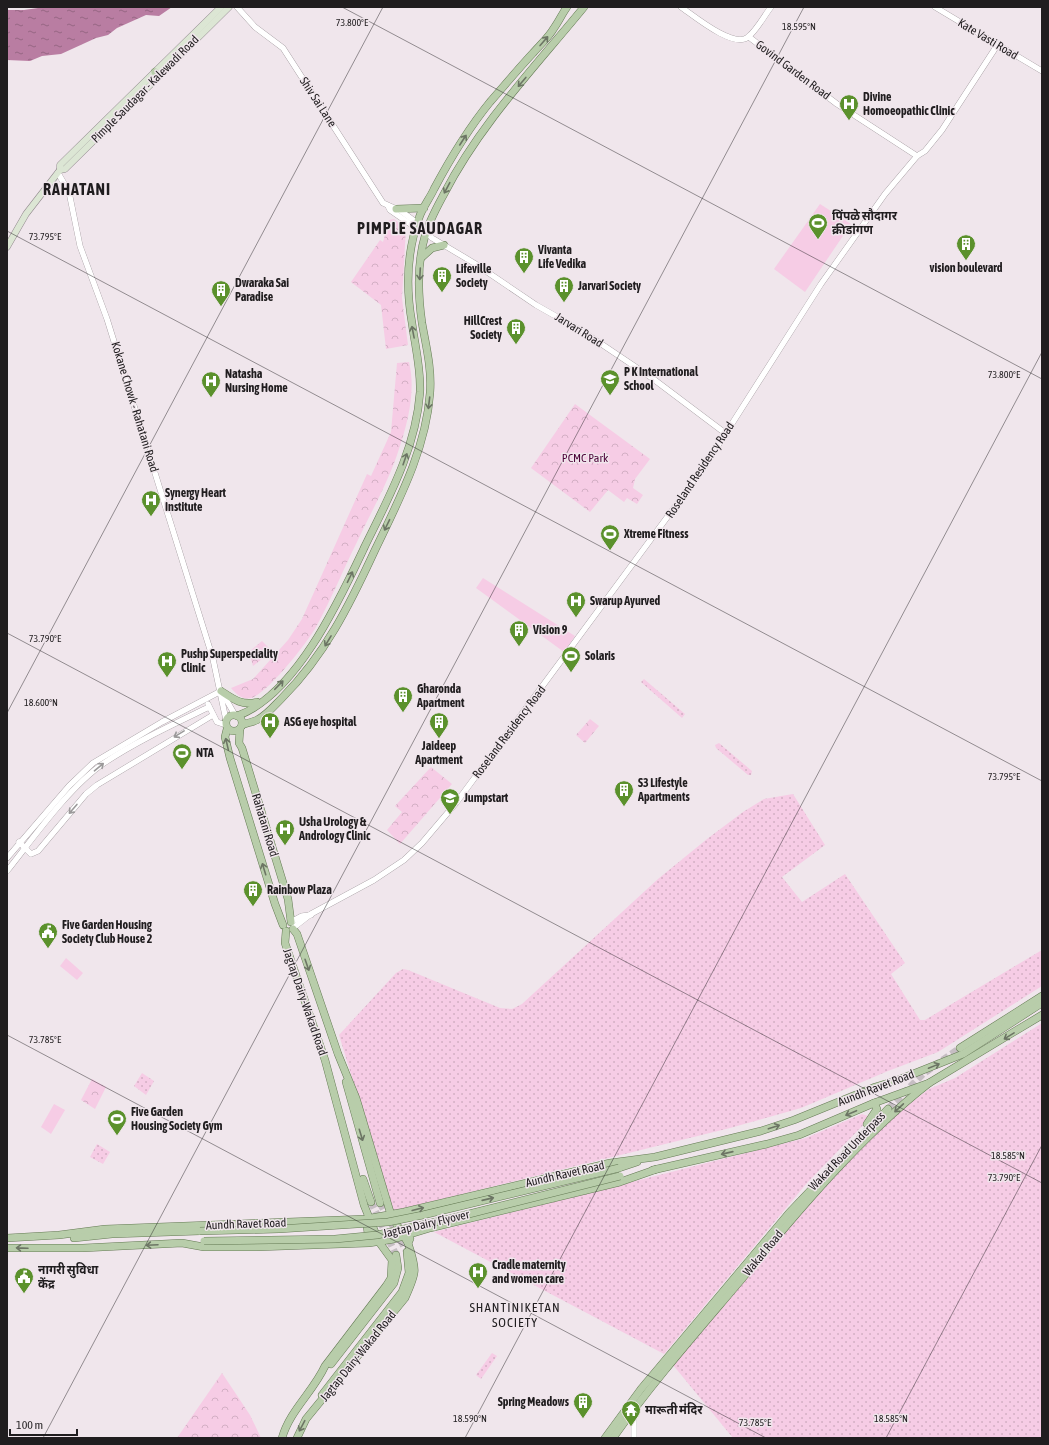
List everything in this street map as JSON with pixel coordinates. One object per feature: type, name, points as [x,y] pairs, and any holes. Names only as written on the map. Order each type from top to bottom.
[{"type":"main road","name":"Pimple Saudagar - Kalewadi Road","points":[[7,247],[26,214],[59,172],[65,169],[221,7]]},
{"type":"main road","name":"Pimple Saudagar - Kalewadi Road","points":[[157,74],[229,7]]},
{"type":"main road","points":[[555,28],[567,7]]},
{"type":"main road","points":[[572,7],[489,103],[451,159],[424,208],[417,225],[411,251],[408,286],[412,324],[420,372],[420,392],[409,448],[392,492],[334,610],[317,640],[301,661],[265,700],[247,712],[236,716],[230,716],[226,724],[234,732],[241,727],[259,719],[272,708],[304,674],[326,646],[352,599],[412,472],[424,432],[430,393],[431,371],[420,303],[421,258],[426,234],[450,182],[482,130],[584,7]]},
{"type":"main road","points":[[562,34],[570,30],[589,7]]},
{"type":"main road","points":[[396,209],[424,208]]},
{"type":"main road","points":[[421,258],[432,248],[444,245]]},
{"type":"main road","points":[[221,691],[236,701],[248,704],[265,700]]},
{"type":"main road","points":[[236,716],[240,719],[241,727]]},
{"type":"main road","name":"Rahatani Road","points":[[226,724],[225,736],[230,758],[288,925]]},
{"type":"main road","name":"Rahatani Road","points":[[241,727],[238,743],[242,748],[288,900],[288,925]]},
{"type":"main road","points":[[288,925],[296,934],[338,1054],[356,1098],[391,1215],[408,1247],[409,1273],[402,1292],[329,1384],[313,1410]]},
{"type":"main road","name":"Jagtap Dairy-Wakad Road","points":[[288,925],[285,943],[325,1060],[368,1203]]},
{"type":"main road","points":[[960,1048],[1042,996]]},
{"type":"main road","name":"Aundh Ravet Road","points":[[7,1238],[59,1235],[105,1229],[195,1229],[368,1218],[391,1215],[610,1163],[655,1157],[768,1129],[876,1087],[898,1080],[963,1054],[1042,1003]]},
{"type":"main road","name":"Aundh Ravet Road","points":[[657,1169],[767,1144],[799,1135],[874,1103],[929,1083],[967,1062],[1042,1015]]},
{"type":"main road","points":[[338,1054],[380,1203]]},
{"type":"main road","name":"Jagtap Dairy-Wakad Road","points":[[328,1073],[336,1087],[368,1203]]},
{"type":"main road","name":"Wakad Road","points":[[605,1438],[794,1217],[877,1128],[907,1100],[929,1083]]},
{"type":"main road","points":[[789,1213],[804,1191],[870,1121],[877,1109],[874,1103]]},
{"type":"main road","name":"Wakad Road Underpass","points":[[789,1213],[888,1109]]},
{"type":"main road","name":"Jagtap Dairy Flyover","points":[[195,1229],[287,1228],[388,1222],[619,1168],[655,1157]]},
{"type":"main road","points":[[7,1248],[83,1248],[191,1244],[204,1247],[257,1247],[379,1242],[620,1182],[657,1169]]},
{"type":"main road","name":"Jagtap Dairy Flyover","points":[[191,1244],[204,1241],[335,1239],[377,1235],[457,1218],[620,1176],[657,1169]]},
{"type":"main road","points":[[368,1203],[369,1243]]},
{"type":"main road","name":"Wakad Road","points":[[613,1438],[632,1406],[789,1213]]},
{"type":"main road","points":[[282,1438],[296,1408],[318,1380],[324,1366],[391,1278],[392,1260],[379,1242],[368,1218]]},
{"type":"main road","points":[[408,1247],[417,1232]]},
{"type":"main road","name":"Jagtap Dairy-Wakad Road","points":[[297,1438],[301,1427],[313,1410],[400,1306],[414,1279],[415,1271],[413,1258],[408,1247]]},
{"type":"main road","name":"Jagtap Dairy-Wakad Road","points":[[318,1380],[382,1302],[394,1283],[398,1275],[396,1255]]},
{"type":"street","name":"Shiv Sai Lane","points":[[237,7],[255,27],[283,48],[382,202],[388,206],[390,210],[417,225]]},
{"type":"street","points":[[681,7],[730,39],[743,40],[749,37],[771,7]]},
{"type":"street","name":"Kate Vasti Road","points":[[935,7],[1042,71]]},
{"type":"street","name":"Govind Garden Road","points":[[749,37],[838,104],[917,156]]},
{"type":"street","name":"Roseland Residency Road","points":[[288,925],[302,916],[311,914],[374,880],[404,860],[456,803],[704,466],[825,278],[885,194],[917,156],[925,151],[942,130],[998,44]]},
{"type":"street","name":"Kokane Chowk - Rahatani Road","points":[[59,172],[69,192],[80,246],[107,319],[214,659],[226,724]]},
{"type":"street","points":[[388,206],[396,209],[417,225]]},
{"type":"street","name":"Jarvari Road","points":[[417,225],[426,234],[536,305],[582,331],[652,378],[725,433]]},
{"type":"street","points":[[7,858],[19,842],[69,786],[93,763],[205,698],[221,691],[236,716]]},
{"type":"street","points":[[205,698],[217,722],[226,724]]},
{"type":"street","points":[[7,871],[76,788],[104,763],[176,723],[209,707]]},
{"type":"street","points":[[19,842],[31,854],[38,851],[83,798],[97,785],[213,715]]},
{"type":"street","points":[[632,1406],[634,1438]]},
{"type":"green space","name":"पिंपळे सौदागर क्रीडांगण","points":[[820,204],[851,224],[805,292],[774,269]]},
{"type":"green space","points":[[394,219],[406,228],[402,298],[408,345],[386,349],[381,305],[351,282],[380,240],[383,242],[389,220]]},
{"type":"green space","points":[[409,362],[412,384],[410,406],[395,461],[327,606],[316,627],[277,678],[251,698],[242,697],[231,688],[253,679],[288,640],[302,619],[367,474],[371,476],[391,432],[397,363]]},
{"type":"green space","name":"PCMC Park","points":[[575,404],[650,459],[635,479],[633,488],[643,495],[637,504],[627,498],[624,502],[608,490],[590,512],[531,468]]},
{"type":"green space","points":[[483,578],[575,636],[564,652],[476,588]]},
{"type":"green space","points":[[262,641],[272,651],[253,666],[249,652]]},
{"type":"green space","points":[[644,679],[685,714],[682,718],[641,682]]},
{"type":"green space","points":[[590,719],[599,726],[585,743],[576,735]]},
{"type":"green space","points":[[719,743],[752,771],[751,775],[748,775],[716,748],[715,745]]},
{"type":"green space","points":[[431,767],[452,784],[400,844],[387,830],[402,812],[395,806]]},
{"type":"green space","points":[[793,794],[825,845],[782,877],[802,902],[845,874],[905,963],[891,974],[920,1020],[925,1020],[1042,950],[1042,986],[938,1052],[888,1071],[801,1108],[730,1128],[393,1211],[339,1035],[396,973],[403,969],[408,970],[500,1008],[512,1009],[522,1004],[658,879],[707,839],[743,812],[764,799]]},
{"type":"green space","points":[[66,958],[83,973],[77,980],[60,966]]},
{"type":"green space","points":[[1042,1023],[1042,1438],[733,1438],[673,1365],[804,1211],[851,1159],[900,1111],[929,1089],[955,1078]]},
{"type":"green space","points":[[142,1073],[154,1081],[146,1095],[134,1086]]},
{"type":"green space","points":[[92,1079],[106,1087],[95,1109],[81,1100]]},
{"type":"green space","points":[[54,1104],[65,1110],[51,1134],[41,1127]]},
{"type":"green space","points":[[862,1114],[868,1116],[868,1120],[807,1183],[664,1354],[434,1232],[806,1138]]},
{"type":"green space","points":[[97,1144],[110,1152],[103,1164],[90,1157]]},
{"type":"green space","points":[[492,1353],[497,1356],[481,1379],[476,1375]]},
{"type":"green space","points":[[222,1373],[250,1415],[261,1438],[177,1438]]},
{"type":"water","points":[[45,7],[172,7],[159,16],[146,15],[117,28],[108,35],[96,38],[61,54],[42,56],[30,61],[7,60],[7,10],[24,10]]},
{"type":"tunnel","points":[[888,1109],[923,1074],[960,1048]]},
{"type":"tunnel","points":[[371,1202],[396,1255]]},
{"type":"tunnel","points":[[380,1203],[407,1252]]},
{"type":"place","name":"Divine Homoeopathic Clinic","points":[[849,121]]},
{"type":"place","name":"पिंपळे सौदागर क्रीडांगण","points":[[818,240]]},
{"type":"place","name":"vision boulevard","points":[[966,261]]},
{"type":"place","name":"Vivanta Life Vedika","points":[[524,274]]},
{"type":"place","name":"Lifeville Society","points":[[442,293]]},
{"type":"place","name":"Jarvari Society","points":[[564,303]]},
{"type":"place","name":"Dwaraka Sai Paradise","points":[[221,307]]},
{"type":"place","name":"HillCrest Society","points":[[516,345]]},
{"type":"place","name":"P K International School","points":[[610,396]]},
{"type":"place","name":"Natasha Nursing Home","points":[[211,398]]},
{"type":"place","name":"Synergy Heart Institute","points":[[151,517]]},
{"type":"place","name":"Xtreme Fitness","points":[[610,551]]},
{"type":"place","name":"Swarup Ayurved","points":[[576,618]]},
{"type":"place","name":"Vision 9","points":[[519,647]]},
{"type":"place","name":"Solaris","points":[[571,673]]},
{"type":"place","name":"Pushp Superspeciality Clinic","points":[[167,678]]},
{"type":"place","name":"Gharonda Apartment","points":[[403,713]]},
{"type":"place","name":"ASG eye hospital","points":[[270,739]]},
{"type":"place","name":"Jaideep Apartment","points":[[439,739]]},
{"type":"place","name":"NTA","points":[[182,770]]},
{"type":"place","name":"S3 Lifestyle Apartments","points":[[624,807]]},
{"type":"place","name":"Jumpstart","points":[[450,815]]},
{"type":"place","name":"Usha Urology & Andrology Clinic","points":[[285,846]]},
{"type":"place","name":"Rainbow Plaza","points":[[253,907]]},
{"type":"place","name":"Five Garden Housing Society Club House 2","points":[[48,949]]},
{"type":"place","name":"Five Garden Housing Society Gym","points":[[117,1136]]},
{"type":"place","name":"Cradle maternity and women care","points":[[478,1289]]},
{"type":"place","name":"नागरी सुविधा केंद्र","points":[[24,1294]]},
{"type":"place","name":"Spring Meadows","points":[[583,1419]]},
{"type":"place","name":"मारूती मंदिर","points":[[631,1427]]},
{"type":"district","name":"RAHATANI","points":[[77,189]]},
{"type":"district","name":"PIMPLE SAUDAGAR","points":[[420,228]]},
{"type":"district","name":"SHANTINIKETAN SOCIETY","points":[[515,1314]]}]
